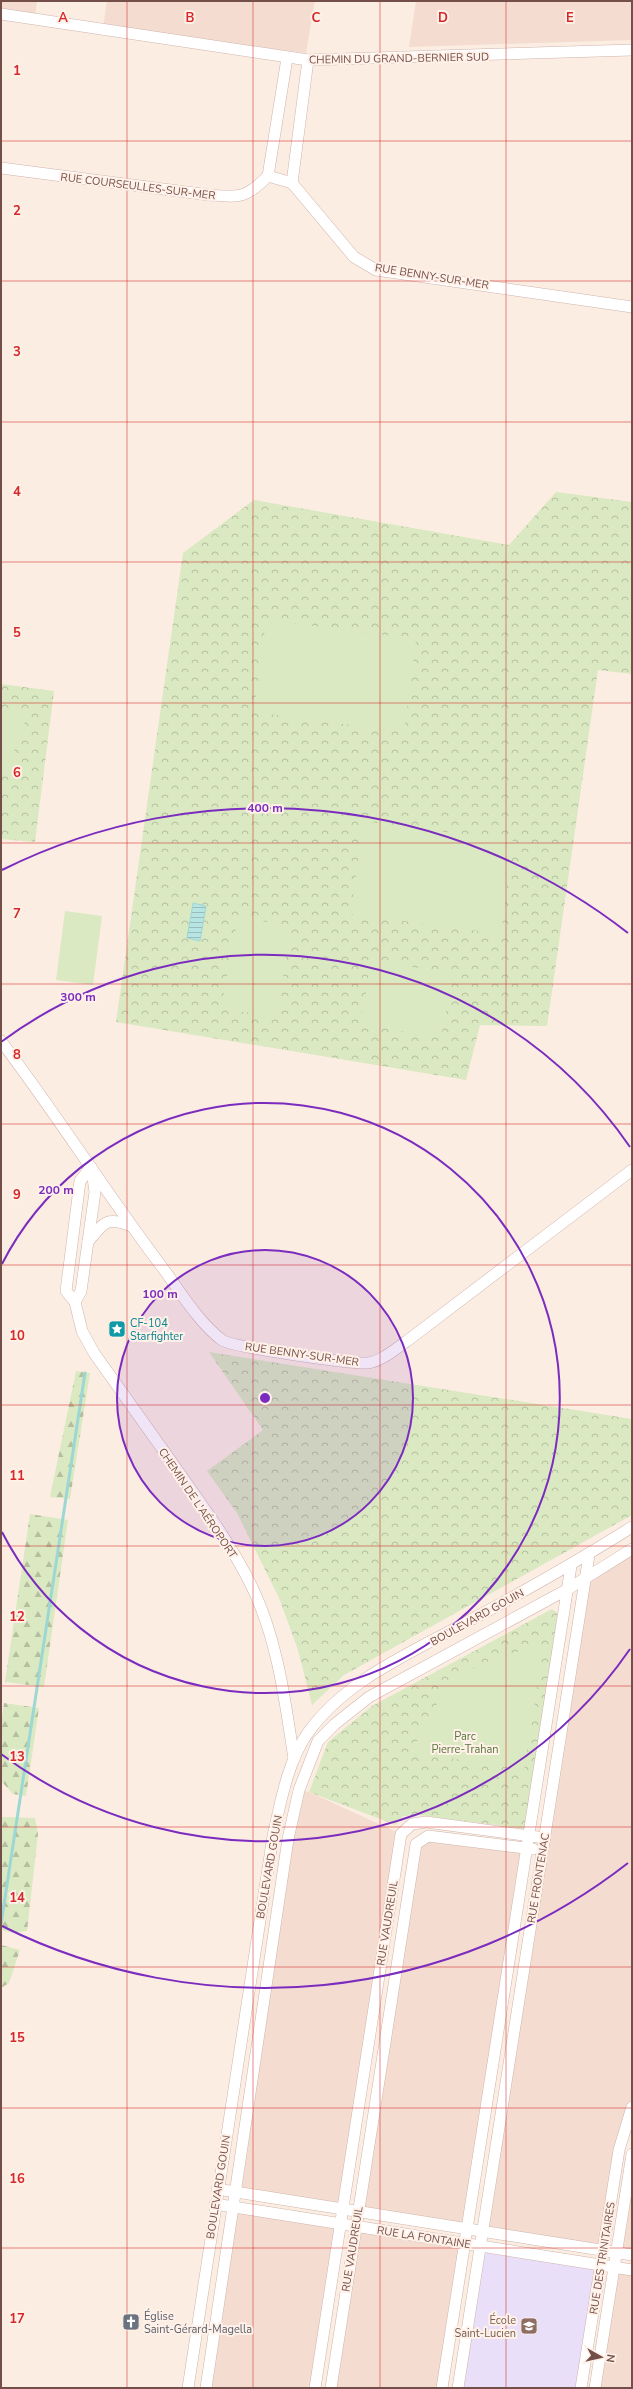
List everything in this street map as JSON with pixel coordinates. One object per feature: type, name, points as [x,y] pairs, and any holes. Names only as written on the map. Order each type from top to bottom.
[{"type":"street","name":"CHEMIN DU GRAND-BERNIER SUD","points":[[1,14],[145,34],[287,58],[308,60],[632,50]]},
{"type":"street","points":[[287,58],[268,176],[292,182],[308,60]]},
{"type":"street","name":"RUE COURSEULLES-SUR-MER","points":[[1,168],[208,195],[238,197],[253,191],[268,176]]},
{"type":"street","name":"RUE BENNY-SUR-MER","points":[[292,182],[354,257],[376,270],[632,307]]},
{"type":"street","points":[[1,1041],[91,1167],[95,1192],[81,1291],[75,1302]]},
{"type":"street","name":"RUE BENNY-SUR-MER","points":[[91,1167],[131,1226],[206,1325],[223,1341],[332,1360],[367,1363],[378,1360],[407,1341],[632,1170]]},
{"type":"street","name":"CHEMIN DE L'AÉROPORT","points":[[91,1167],[80,1181],[66,1291],[75,1302],[82,1331],[94,1353],[231,1548],[253,1589],[270,1635],[281,1680],[299,1790]]},
{"type":"street","points":[[88,1243],[101,1225],[109,1221],[117,1220],[131,1226]]},
{"type":"street","points":[[71,1252],[86,1254]]},
{"type":"street","name":"BOULEVARD GOUIN","points":[[188,2388],[217,2190],[273,1836],[294,1756],[308,1733],[337,1701],[369,1676],[571,1566],[632,1527]]},
{"type":"street","name":"BOULEVARD GOUIN","points":[[206,2388],[288,1839],[299,1790],[318,1741],[334,1724],[369,1697],[568,1589],[632,1549]]},
{"type":"street","name":"RUE FRONTENAC","points":[[458,2388],[586,1578],[588,1555]]},
{"type":"street","name":"RUE FRONTENAC","points":[[442,2388],[571,1566]]},
{"type":"street","points":[[550,1704],[566,1706]]},
{"type":"street","points":[[543,1850],[428,1836],[419,1841],[408,1827],[412,1824],[426,1822],[545,1838]]},
{"type":"street","name":"RUE VAUDREUIL","points":[[315,2388],[401,1834],[408,1827]]},
{"type":"street","points":[[273,1836],[288,1839]]},
{"type":"street","name":"RUE VAUDREUIL","points":[[317,2376],[332,2383],[414,1851],[416,1844],[419,1841]]},
{"type":"street","points":[[256,1944],[272,1948]]},
{"type":"street","points":[[249,1988],[265,1991]]},
{"type":"street","points":[[372,2023],[387,2026]]},
{"type":"street","points":[[495,2048],[511,2050]]},
{"type":"street","name":"RUE DES TRINITAIRES","points":[[581,2388],[619,2150],[632,2107]]},
{"type":"street","points":[[357,2118],[372,2120]]},
{"type":"street","name":"RUE DES TRINITAIRES","points":[[596,2388],[632,2153],[619,2150]]},
{"type":"street","name":"RUE LA FONTAINE","points":[[217,2190],[632,2255]]},
{"type":"street","name":"RUE LA FONTAINE","points":[[215,2204],[632,2270]]},
{"type":"street","points":[[448,2348],[464,2350]]},
{"type":"street","points":[[584,2366],[599,2368]]},
{"type":"shaded area","points":[[1,1],[37,1],[35,19],[1,14]]},
{"type":"shaded area","points":[[107,1],[315,1],[306,53],[103,28]]},
{"type":"shaded area","points":[[416,1],[632,1],[632,40],[409,47]]},
{"type":"shaded area","points":[[632,1549],[632,2107],[603,2250],[482,2231],[585,1579]]},
{"type":"shaded area","points":[[299,1790],[309,1792],[401,1834],[343,2209],[236,2192]]},
{"type":"shaded area","points":[[428,1836],[527,1848],[467,2229],[358,2212],[414,1851]]},
{"type":"shaded area","points":[[632,2154],[632,2255],[617,2252]]},
{"type":"shaded area","points":[[234,2207],[340,2224],[315,2388],[206,2388]]},
{"type":"shaded area","points":[[356,2227],[464,2244],[442,2388],[331,2388]]},
{"type":"shaded area","name":"École Saint-Lucien","points":[[480,2246],[601,2265],[581,2388],[458,2388]]},
{"type":"shaded area","points":[[614,2267],[632,2270],[632,2388],[596,2388]]},
{"type":"green space","points":[[556,492],[632,502],[632,674],[598,670],[547,1026],[480,1025],[466,1080],[116,1022],[183,553],[254,500],[509,545]]},
{"type":"green space","points":[[266,620],[416,639],[404,732],[254,712]]},
{"type":"green space","points":[[1,684],[54,691],[35,842],[1,839]]},
{"type":"green space","points":[[1,707],[29,711],[10,762],[1,775]]},
{"type":"green space","points":[[363,821],[513,841],[501,934],[351,914]]},
{"type":"green space","points":[[65,911],[102,916],[93,985],[56,980]]},
{"type":"green space","points":[[238,917],[291,926],[277,1016],[221,1009]]},
{"type":"green space","points":[[372,960],[453,974],[441,1038],[360,1024]]},
{"type":"green space","points":[[209,1352],[632,1419],[632,1515],[344,1675],[312,1705],[298,1650],[279,1598],[237,1513],[207,1471],[263,1430]]},
{"type":"green space","points":[[76,1371],[90,1373],[70,1499],[50,1497]]},
{"type":"green space","points":[[30,1514],[68,1520],[44,1687],[5,1682]]},
{"type":"green space","name":"Parc Pierre-Trahan","points":[[552,1609],[565,1619],[527,1829],[419,1815],[403,1816],[396,1825],[309,1792],[328,1742],[372,1706]]},
{"type":"green space","points":[[544,1645],[524,1770],[412,1752],[426,1723],[444,1693],[459,1678],[488,1661]]},
{"type":"green space","points":[[4,1703],[39,1708],[26,1796],[13,1794],[1,1781],[1,1724]]},
{"type":"green space","points":[[1,1817],[35,1818],[38,1834],[27,1931],[13,1933],[1,1930]]},
{"type":"green space","points":[[1,1945],[20,1950],[9,1983],[1,1988]]},
{"type":"water","points":[[193,903],[206,906],[200,941],[187,938]]},
{"type":"waterway","points":[[1,1924],[85,1373]]},
{"type":"place","name":"CF-104 Starfighter","points":[[117,1329]]},
{"type":"place","name":"Église Saint-Gérard-Magella","points":[[131,2322]]},
{"type":"place","name":"École Saint-Lucien","points":[[529,2326]]}]
